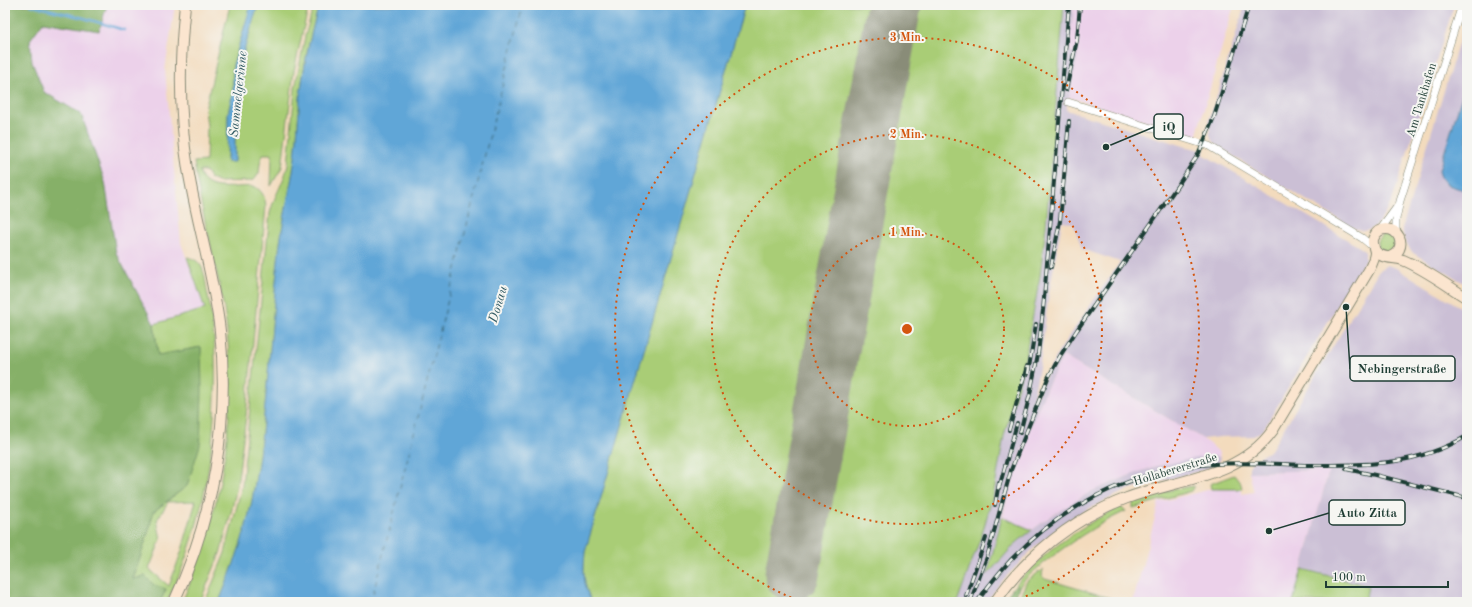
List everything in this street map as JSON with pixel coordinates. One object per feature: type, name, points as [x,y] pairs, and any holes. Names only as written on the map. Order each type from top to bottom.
[{"type":"street","points":[[174,602],[198,543],[210,498],[220,437],[222,396],[222,352],[219,325],[191,187],[182,122],[181,62],[185,5]]},
{"type":"street","name":"Am Tankhafen","points":[[1396,233],[1396,218],[1400,201],[1462,5]]},
{"type":"street","points":[[1068,102],[1209,146],[1362,238],[1378,254],[1414,265],[1467,298]]},
{"type":"street","name":"Am Tankhafen","points":[[1377,233],[1391,216],[1400,201]]},
{"type":"street","points":[[1362,238],[1368,239],[1387,229],[1396,233],[1400,238],[1398,252],[1387,257]]},
{"type":"street","points":[[1374,249],[1373,241],[1377,233]]},
{"type":"street","points":[[1400,246],[1414,265]]},
{"type":"street","name":"Hollabererstraße","points":[[1369,270],[1373,260],[1374,249]]},
{"type":"street","name":"Hollabererstraße","points":[[995,602],[1014,577],[1035,556],[1061,534],[1087,517],[1114,503],[1139,494],[1215,473],[1234,463],[1255,449],[1273,430],[1369,270],[1377,260],[1387,257]]},
{"type":"shaded area","points":[[107,5],[175,5],[165,70],[181,243],[205,309],[154,324],[116,253],[105,182],[81,114],[44,92],[31,62],[30,40],[43,22],[99,31]]},
{"type":"shaded area","points":[[1064,5],[1074,5],[1069,51],[1078,55],[1066,110],[1205,151],[1203,154],[1361,248],[1365,252],[1365,260],[1263,430],[1254,436],[1203,439],[1063,356],[1048,385],[1014,471],[988,574],[1015,544],[1032,530],[1051,516],[1092,491],[1157,466],[1195,458],[1214,456],[1220,457],[1219,462],[1205,470],[1130,489],[1086,510],[1066,522],[1034,548],[1003,580],[986,602],[957,602],[982,534],[994,492],[1004,436],[1026,354],[1040,276],[1046,226]],"holes":[[[1062,222],[1073,223],[1082,249],[1120,262],[1059,351],[1041,385],[1035,400],[1033,398],[1040,363],[1049,293]]]},
{"type":"shaded area","points":[[1074,5],[1234,5],[1196,137],[1068,97],[1078,55],[1069,51]]},
{"type":"shaded area","points":[[1245,5],[1454,5],[1392,201],[1382,218],[1369,230],[1362,231],[1353,228],[1236,158],[1213,141],[1210,135],[1209,121]]},
{"type":"shaded area","points":[[1467,15],[1467,80],[1439,170],[1444,182],[1467,191],[1467,285],[1413,253],[1405,242],[1402,229]]},
{"type":"shaded area","points":[[1387,265],[1396,268],[1467,311],[1467,602],[1365,602],[1368,586],[1302,569],[1329,470],[1249,472],[1249,467],[1253,461],[1271,450],[1379,270]]},
{"type":"shaded area","points":[[1063,356],[1203,439],[1218,451],[1220,457],[1214,456],[1157,466],[1133,474],[1092,491],[1051,516],[1032,530],[1003,517],[1014,471],[1025,440],[1048,385]]},
{"type":"shaded area","points":[[1329,470],[1293,602],[1133,602],[1159,502],[1211,489],[1242,489],[1242,494],[1254,492],[1249,472]]},
{"type":"green space","points":[[5,5],[107,5],[99,31],[43,22],[30,40],[32,62],[44,92],[81,114],[105,182],[116,253],[154,324],[158,355],[201,347],[202,391],[200,445],[187,486],[153,512],[149,530],[133,579],[145,576],[154,585],[166,589],[160,602],[5,602]]},
{"type":"green space","points":[[230,5],[251,5],[233,65],[233,92],[228,113],[227,162],[235,161],[235,126],[238,97],[242,86],[242,57],[258,5],[309,5],[294,71],[282,167],[271,186],[272,154],[263,154],[259,173],[255,179],[250,181],[217,182],[210,178],[206,171],[199,171],[202,179],[208,184],[215,186],[255,187],[263,195],[266,206],[246,416],[237,486],[221,551],[200,602],[182,602],[195,569],[216,503],[227,436],[230,401],[226,320],[194,162],[206,161],[207,126],[205,109]]},
{"type":"green space","points":[[314,5],[319,5],[308,46],[300,98],[295,158],[279,248],[262,432],[251,504],[240,546],[219,602],[205,602],[225,553],[242,486],[270,213],[288,165],[295,88],[305,36]]},
{"type":"green space","points":[[745,5],[1064,5],[1046,226],[1040,276],[1026,354],[1004,436],[994,492],[982,534],[957,602],[592,602],[589,596],[585,584],[585,552]]},
{"type":"green space","points":[[1382,234],[1390,234],[1395,239],[1393,250],[1390,252],[1382,252],[1377,247],[1377,239]]},
{"type":"green space","points":[[187,257],[198,262],[204,272],[205,277],[214,333],[214,423],[207,476],[196,527],[188,553],[167,602],[160,602],[166,589],[154,585],[145,576],[133,579],[149,530],[153,512],[187,486],[201,347],[158,356],[154,324],[205,309]],"holes":[[[196,501],[182,550],[169,586],[149,569],[161,539],[157,520],[168,502]]]},
{"type":"green space","points":[[1234,475],[1241,484],[1242,489],[1211,489],[1210,484]]},
{"type":"green space","points":[[1194,486],[1191,491],[1133,508],[1133,502],[1140,499],[1163,492]]},
{"type":"green space","points":[[1120,507],[1126,511],[1093,528],[1063,548],[1034,571],[1019,587],[1016,584],[1051,550],[1064,540],[1091,522]]},
{"type":"green space","points":[[1002,517],[1032,530],[1015,544],[987,575]]},
{"type":"green space","points":[[1043,569],[1042,576],[1045,579],[1124,602],[1017,602],[1027,581]]},
{"type":"green space","points":[[1302,569],[1368,586],[1365,602],[1293,602]]},
{"type":"green space","points":[[1016,584],[1019,587],[1014,602],[1002,602]]},
{"type":"water","name":"Sammelgerinne","points":[[251,5],[258,5],[242,57],[242,86],[238,97],[235,126],[235,162],[227,162],[228,113],[233,92],[233,65]]},
{"type":"water","name":"Donau","points":[[319,5],[745,5],[585,552],[584,578],[592,602],[219,602],[240,546],[254,489],[265,404],[279,248],[295,158],[300,98],[306,57]]},
{"type":"water","points":[[1467,80],[1467,191],[1445,183],[1440,176],[1439,170]]},
{"type":"waterway","points":[[5,8],[11,5]]},
{"type":"waterway","points":[[31,5],[84,18],[124,30]]},
{"type":"ferry route","points":[[371,602],[523,5]]},
{"type":"runway","points":[[792,574],[894,5]]},
{"type":"railway","points":[[1020,433],[1038,354],[1069,5]]},
{"type":"railway","points":[[1066,90],[1077,40],[1080,5]]},
{"type":"railway","points":[[970,602],[987,557],[1011,470],[1048,378],[1077,330],[1199,153],[1214,117],[1249,5]]},
{"type":"railway","points":[[1051,267],[1060,221],[1069,121]]},
{"type":"railway","points":[[1028,374],[1036,324]]},
{"type":"railway","points":[[1009,430],[1027,366]]},
{"type":"railway","points":[[999,488],[1017,423]]},
{"type":"railway","points":[[977,602],[999,573],[1023,548],[1050,525],[1079,505],[1110,489],[1143,477],[1178,468],[1214,464],[1249,463],[1348,465],[1388,462],[1428,454],[1467,436]]},
{"type":"railway","points":[[1346,469],[1467,498]]},
{"type":"railway","points":[[995,505],[999,483]]},
{"type":"railway","points":[[966,596],[986,538]]},
{"type":"place","name":"iQ","points":[[1106,147]]},
{"type":"place","name":"Nebingerstraße","points":[[1346,307]]},
{"type":"place","name":"Auto Zitta","points":[[1269,531]]}]
